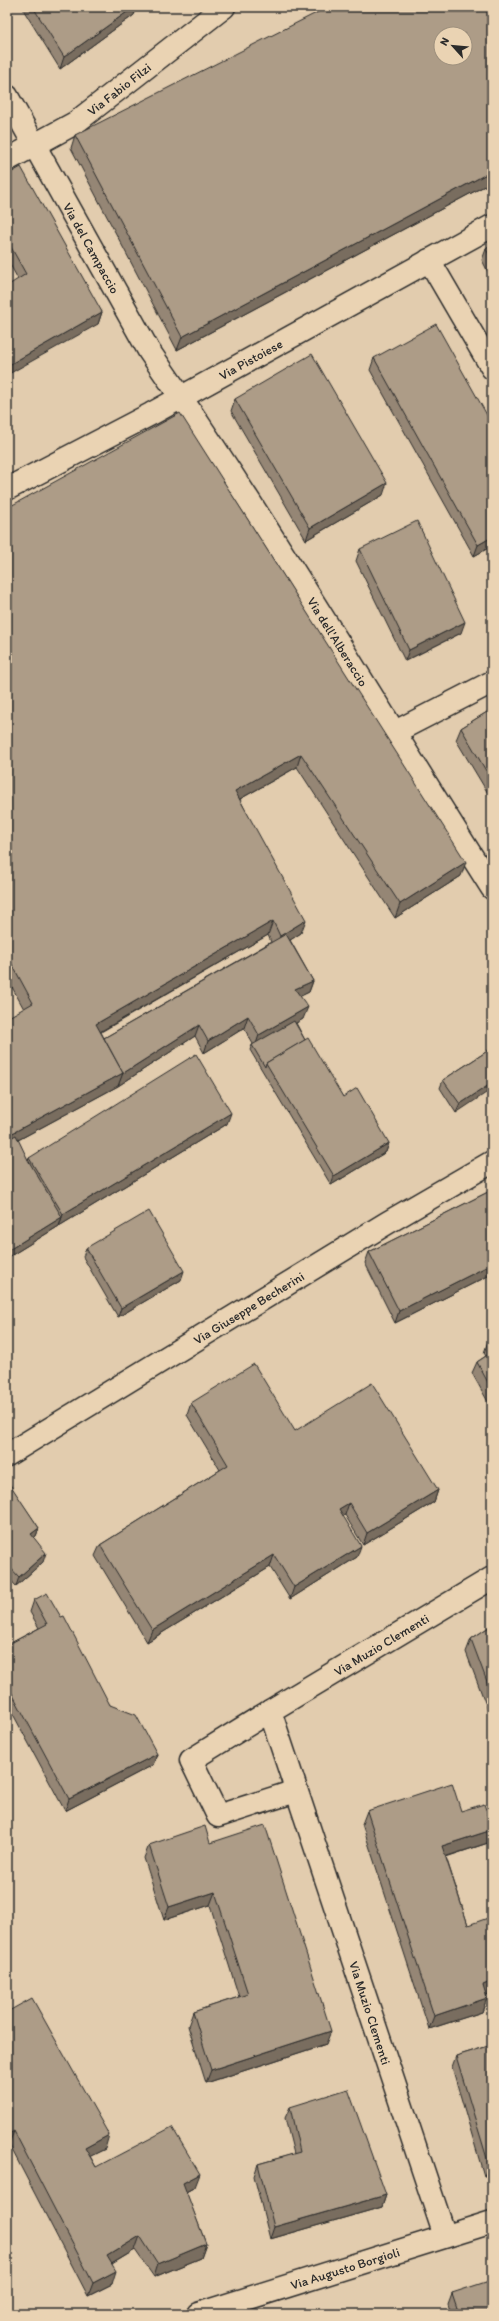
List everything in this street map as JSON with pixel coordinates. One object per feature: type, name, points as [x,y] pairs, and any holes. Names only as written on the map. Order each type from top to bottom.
[{"type":"street","name":"Via Fabio Filzi","points":[[7,160],[76,123],[224,7]]},
{"type":"street","name":"Via del Campaccio","points":[[7,96],[149,351],[180,396]]},
{"type":"street","name":"Via Pistoiese","points":[[7,489],[492,226]]},
{"type":"street","points":[[429,260],[492,368]]},
{"type":"street","name":"Via dell'Alberaccio","points":[[180,396],[244,490],[393,733],[492,888]]},
{"type":"street","points":[[393,733],[492,682]]},
{"type":"street","name":"Via Giuseppe Becherini","points":[[7,1455],[380,1227],[492,1162]]},
{"type":"street","name":"Via Muzio Clementi","points":[[296,1791],[218,1816],[191,1760],[492,1578]]},
{"type":"street","name":"Via Muzio Clementi","points":[[270,1711],[445,2236]]},
{"type":"street","name":"Via Augusto Borgioli","points":[[198,2314],[492,2222]]},
{"type":"building","points":[[33,7],[134,7],[64,57]]},
{"type":"building","points":[[328,7],[492,7],[492,171],[182,337],[75,135]]},
{"type":"building","points":[[21,167],[102,312],[7,366],[7,286],[26,274],[7,240],[7,175]]},
{"type":"building","points":[[492,245],[492,260],[486,249]]},
{"type":"building","points":[[436,324],[492,424],[492,537],[478,545],[374,358]]},
{"type":"building","points":[[312,354],[387,483],[310,528],[235,399]]},
{"type":"building","points":[[180,413],[466,862],[400,904],[301,754],[235,791],[306,920],[280,936],[273,921],[96,1024],[123,1073],[7,1136],[7,1018],[33,1003],[7,955],[7,508]]},
{"type":"building","points":[[417,521],[465,622],[409,650],[360,549]]},
{"type":"building","points":[[492,709],[492,781],[461,728]]},
{"type":"building","points":[[286,934],[313,981],[295,989],[308,1007],[259,1035],[248,1016],[208,1041],[199,1025],[122,1074],[123,1073],[104,1038]]},
{"type":"building","points":[[294,1021],[305,1040],[266,1063],[265,1067],[252,1045]]},
{"type":"building","points":[[308,1038],[343,1097],[357,1088],[389,1143],[334,1176],[266,1063]]},
{"type":"building","points":[[492,1048],[492,1083],[460,1104],[443,1080]]},
{"type":"building","points":[[196,1054],[231,1113],[63,1214],[29,1158]]},
{"type":"building","points":[[16,1135],[28,1160],[62,1217],[7,1251],[7,1140]]},
{"type":"building","points":[[492,1190],[492,1264],[399,1311],[369,1252]]},
{"type":"building","points":[[149,1211],[184,1271],[121,1308],[86,1248]]},
{"type":"building","points":[[492,1339],[492,1346],[488,1341]]},
{"type":"building","points":[[492,1352],[492,1390],[477,1362]]},
{"type":"building","points":[[254,1364],[295,1431],[372,1383],[438,1490],[367,1533],[349,1503],[339,1509],[361,1546],[294,1587],[274,1555],[152,1630],[100,1545],[228,1465],[191,1403]]},
{"type":"building","points":[[7,1480],[39,1528],[31,1534],[46,1553],[19,1577],[7,1564]]},
{"type":"building","points":[[47,1593],[61,1617],[64,1616],[110,1705],[136,1715],[157,1754],[69,1799],[7,1684],[7,1645],[47,1624],[34,1600]]},
{"type":"building","points":[[492,1625],[492,1695],[471,1639]]},
{"type":"building","points":[[452,1783],[461,1811],[484,1804],[492,1827],[492,1830],[442,1846],[468,1925],[488,1918],[491,1927],[492,1926],[492,1981],[483,1985],[487,1998],[434,2016],[367,1811]]},
{"type":"building","points":[[265,1825],[331,2031],[211,2070],[193,2012],[248,1994],[215,1892],[169,1907],[149,1845],[205,1826],[210,1843]]},
{"type":"building","points":[[32,1998],[109,2135],[85,2148],[96,2167],[172,2127],[200,2174],[183,2183],[206,2244],[158,2264],[140,2236],[107,2256],[116,2271],[93,2283],[14,2131],[7,2135],[7,2012]]},
{"type":"building","points":[[492,2045],[492,2164],[489,2165],[456,2056]]},
{"type":"building","points":[[348,2089],[386,2195],[274,2227],[258,2164],[300,2152],[290,2107]]},
{"type":"building","points":[[492,2280],[492,2314],[459,2314],[452,2293]]}]
